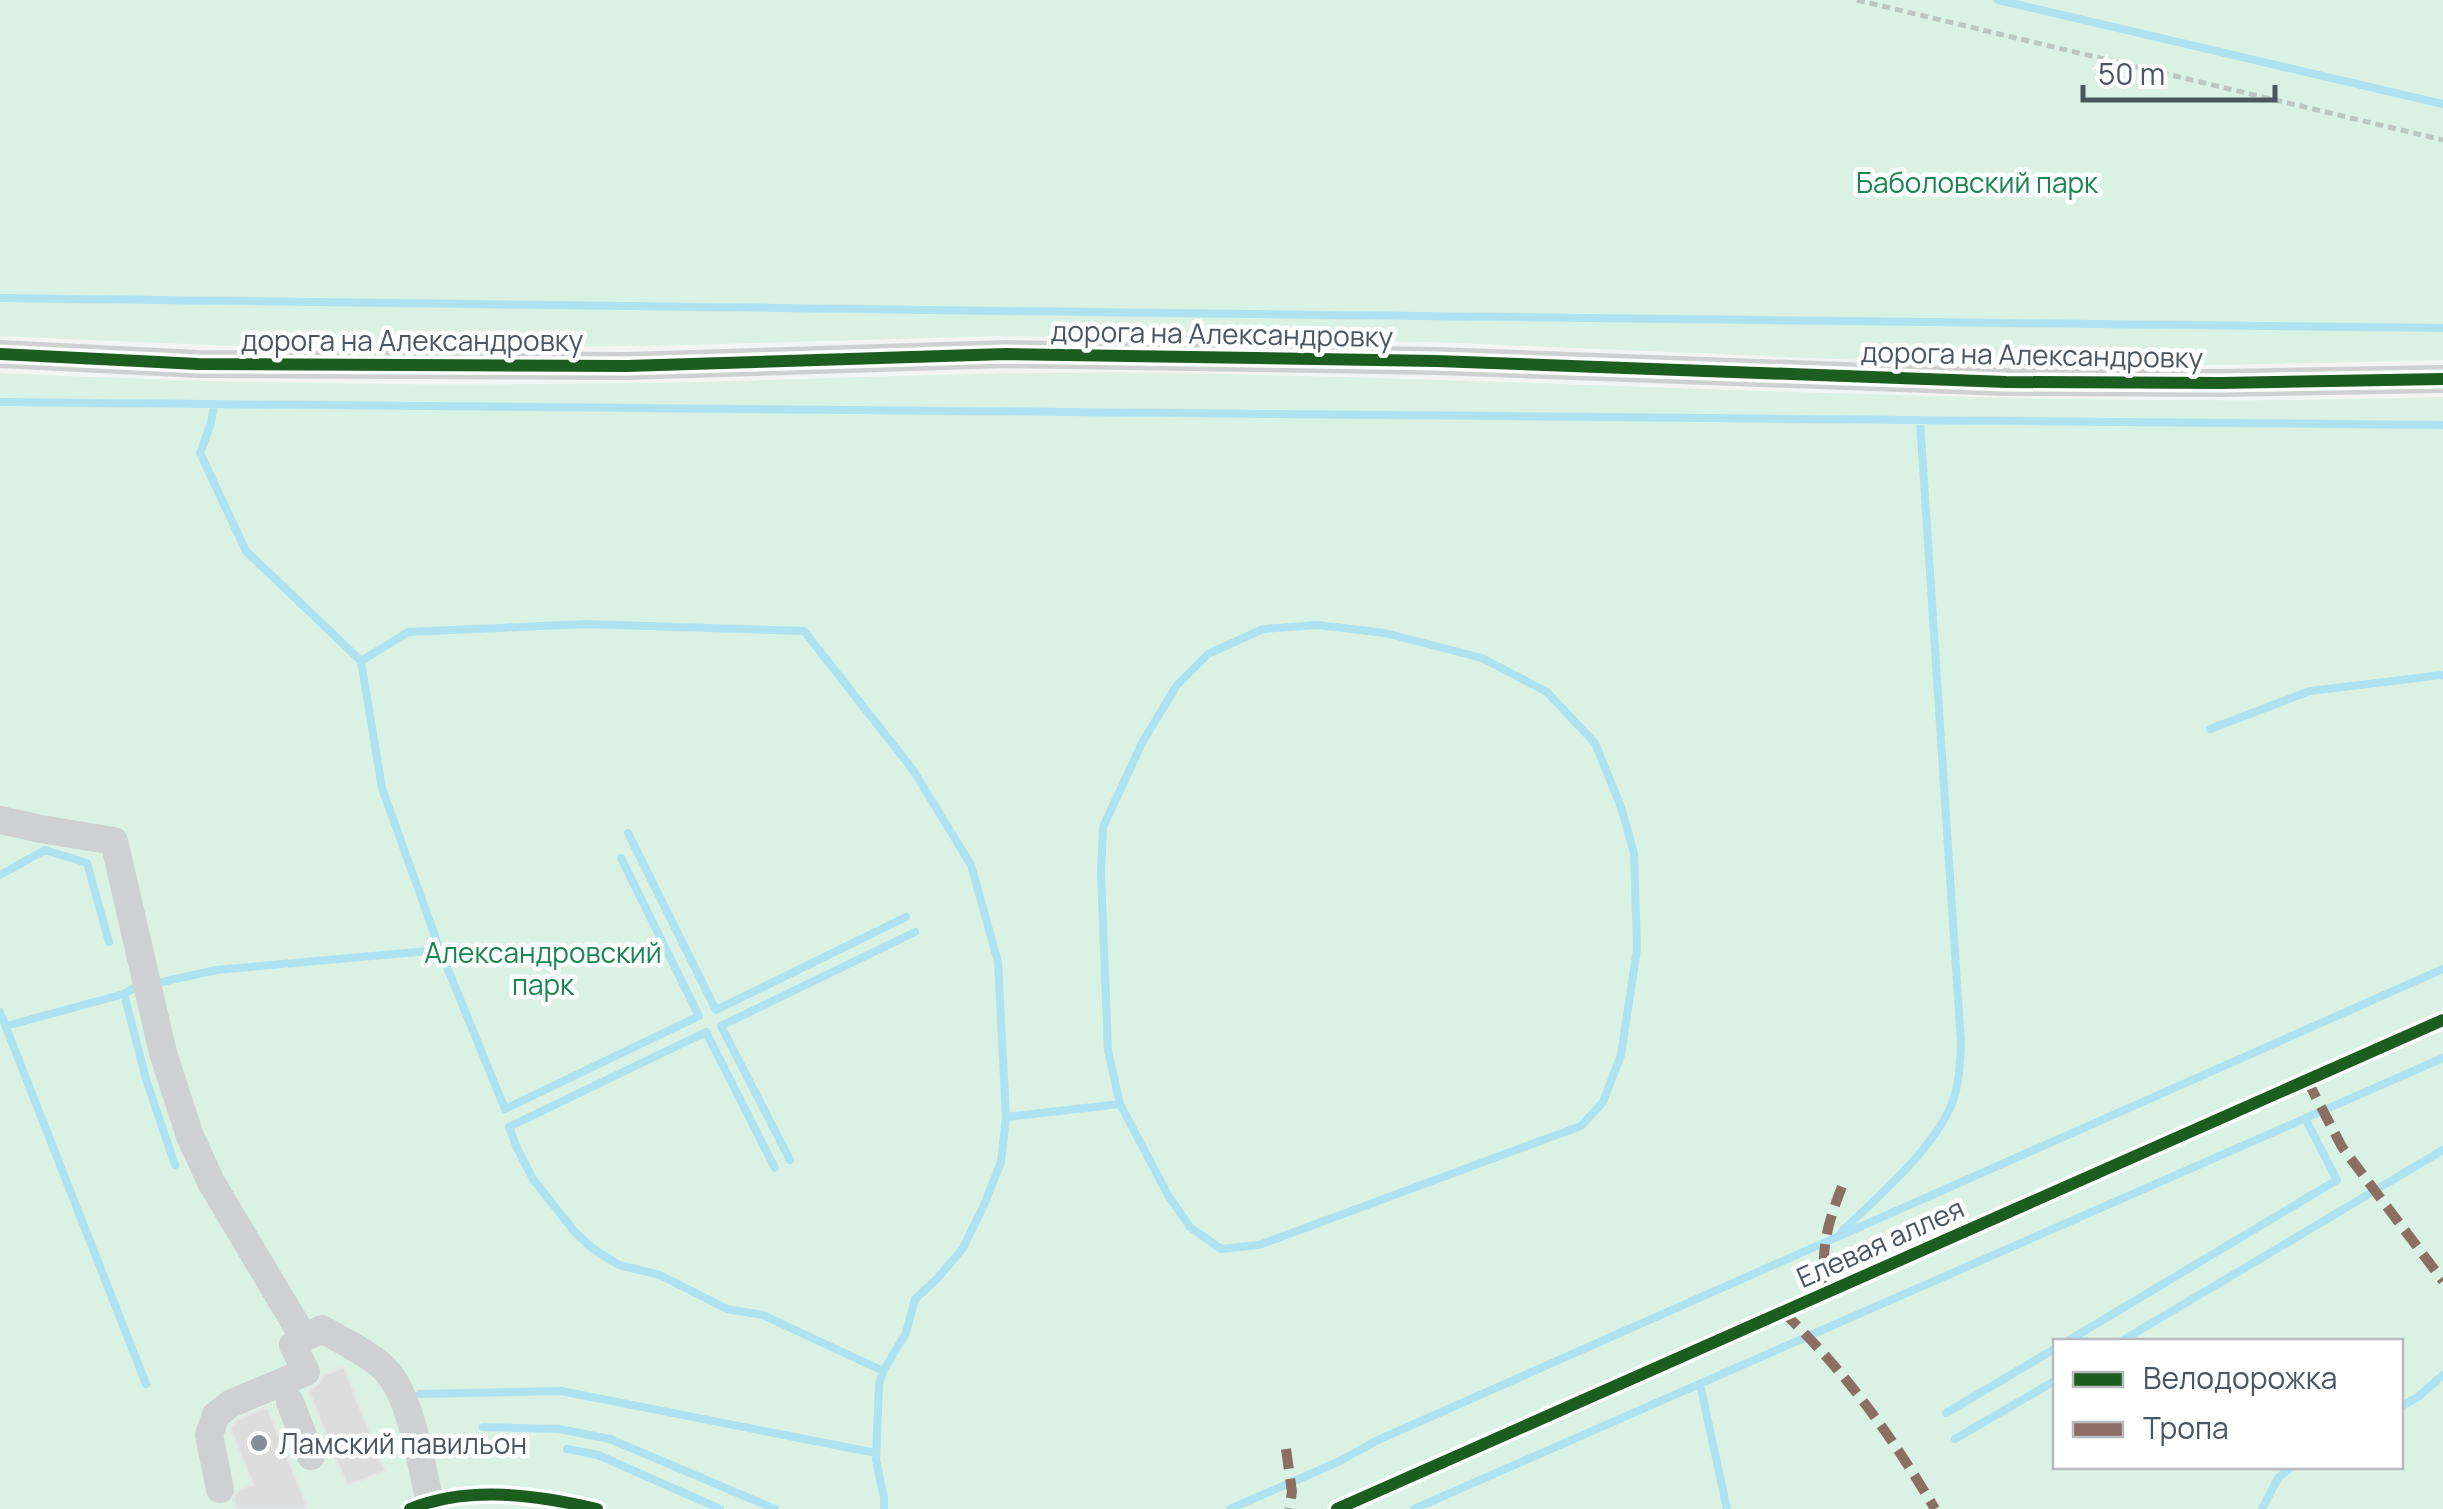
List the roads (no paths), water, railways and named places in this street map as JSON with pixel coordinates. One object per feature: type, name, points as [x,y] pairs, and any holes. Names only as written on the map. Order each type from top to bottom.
[{"type":"street","name":"дорога на Александровку","points":[[0,354],[198,364],[627,366],[1006,354],[1436,361],[2006,382],[2443,379]]},
{"type":"street","points":[[0,820],[114,841],[164,1053],[186,1125],[211,1182],[304,1338]]},
{"type":"street","points":[[220,1489],[209,1435],[216,1415],[230,1404],[286,1391],[306,1372],[293,1345],[322,1330],[369,1356],[392,1378],[409,1416],[430,1501]]},
{"type":"street","points":[[286,1391],[311,1456]]},
{"type":"waterway","points":[[1998,0],[2443,104]]},
{"type":"waterway","points":[[0,298],[2443,328]]},
{"type":"waterway","points":[[0,402],[2443,425]]},
{"type":"waterway","points":[[214,405],[200,453],[246,551],[361,661]]},
{"type":"waterway","points":[[1842,1231],[1931,1139],[1951,1106],[1960,1068],[1920,421]]},
{"type":"waterway","points":[[440,950],[382,788],[361,661],[408,632],[586,624],[804,631],[913,770],[971,865],[998,962],[1006,1117],[1001,1162],[963,1248],[915,1299],[906,1333],[883,1371],[876,1460],[884,1509]]},
{"type":"waterway","points":[[1006,1117],[1120,1104],[1108,1051],[1101,873],[1103,827],[1143,741],[1177,685],[1208,654],[1263,629],[1317,625],[1385,633],[1482,658],[1547,692],[1595,743],[1621,807],[1634,853],[1637,949],[1621,1055],[1603,1102],[1581,1126],[1259,1245],[1221,1249],[1190,1227],[1168,1195],[1120,1104]]},
{"type":"waterway","points":[[2210,729],[2310,691],[2443,675]]},
{"type":"waterway","points":[[628,833],[716,1010],[906,917]]},
{"type":"waterway","points":[[0,875],[45,850],[87,863],[109,942]]},
{"type":"waterway","points":[[162,982],[216,970],[440,950],[505,1109],[699,1016],[621,858]]},
{"type":"waterway","points":[[790,1160],[721,1026],[915,932]]},
{"type":"waterway","points":[[1230,1509],[2443,969]]},
{"type":"waterway","points":[[6,1026],[124,994],[136,987]]},
{"type":"waterway","points":[[124,994],[146,1079],[175,1165]]},
{"type":"waterway","points":[[0,1012],[146,1384]]},
{"type":"waterway","points":[[775,1168],[706,1032],[509,1127],[533,1179],[592,1248],[619,1265],[660,1275],[727,1309],[763,1315],[883,1371]]},
{"type":"waterway","points":[[1414,1509],[2443,1058]]},
{"type":"waterway","points":[[2071,1339],[2337,1180],[2305,1118]]},
{"type":"waterway","points":[[2125,1339],[2443,1150]]},
{"type":"waterway","points":[[1946,1413],[2053,1350]]},
{"type":"waterway","points":[[2403,1405],[2443,1375]]},
{"type":"waterway","points":[[1955,1439],[2053,1382]]},
{"type":"waterway","points":[[1700,1384],[1727,1509]]},
{"type":"waterway","points":[[420,1394],[561,1391],[876,1453]]},
{"type":"waterway","points":[[483,1427],[559,1429],[610,1439],[775,1509]]},
{"type":"waterway","points":[[567,1449],[598,1455],[720,1509]]},
{"type":"waterway","points":[[2262,1509],[2278,1478],[2288,1469]]},
{"type":"place","name":"Ламский павильон","points":[[259,1443]]},
{"type":"park label","name":"Баболовский парк","points":[[1977,182]]},
{"type":"park label","name":"Александровский парк","points":[[543,968]]}]
